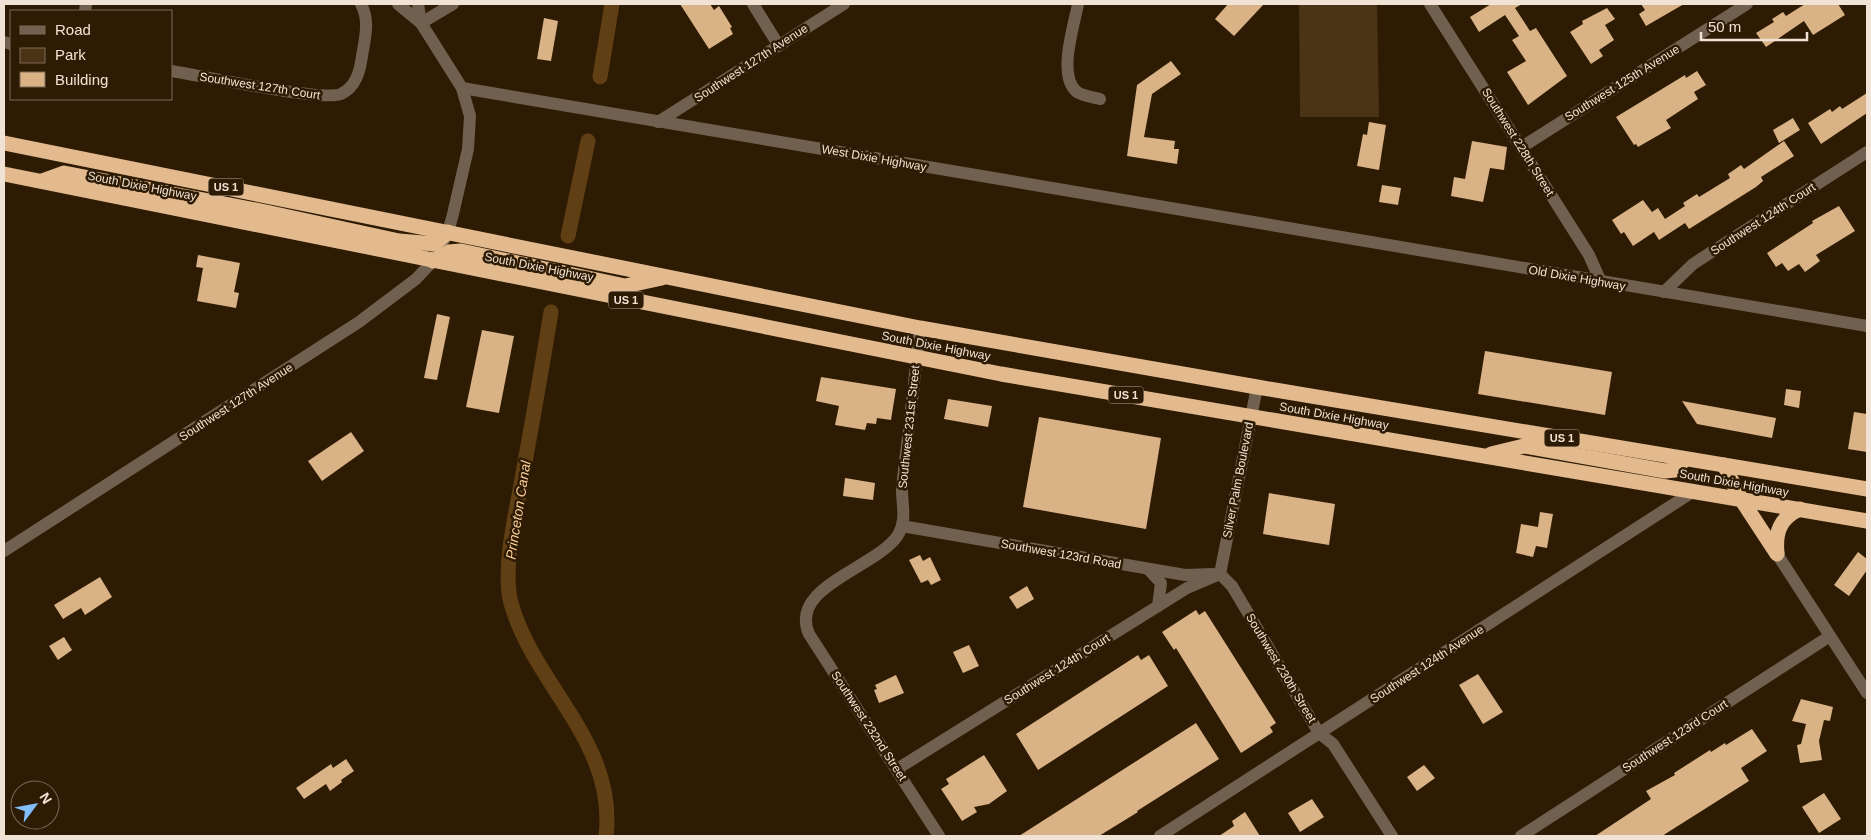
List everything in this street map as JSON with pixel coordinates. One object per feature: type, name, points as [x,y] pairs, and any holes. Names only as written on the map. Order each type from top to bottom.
[{"type":"highway","name":"South Dixie Highway","points":[[4,143],[920,328],[1257,387],[1867,489]]},
{"type":"highway","points":[[41,181],[64,173],[266,212],[399,241],[435,244],[448,232]]},
{"type":"highway","name":"South Dixie Highway","points":[[4,174],[916,358],[1251,417],[1867,521]]},
{"type":"highway","points":[[433,261],[449,252],[461,251],[625,286],[667,277]]},
{"type":"highway","points":[[1484,456],[1524,446],[1666,472],[1675,470],[1685,458]]},
{"type":"highway","points":[[1724,465],[1741,499],[1777,554]]},
{"type":"highway","points":[[1777,554],[1775,539],[1780,526],[1790,514],[1800,510]]},
{"type":"street","name":"Southwest 127th Court","points":[[172,71],[326,96],[338,95],[348,89],[359,73],[365,38],[366,16],[361,4]]},
{"type":"street","points":[[398,4],[421,24],[462,88],[470,116],[470,131],[448,232]]},
{"type":"street","points":[[418,4],[421,24]]},
{"type":"street","points":[[421,24],[453,4]]},
{"type":"street","points":[[752,4],[778,46]]},
{"type":"street","name":"Southwest 127th Avenue","points":[[658,122],[844,4]]},
{"type":"street","points":[[1078,4],[1066,70],[1069,81],[1075,90],[1083,95],[1100,98]]},
{"type":"street","name":"Southwest 228th Street","points":[[1430,4],[1589,255],[1602,282]]},
{"type":"street","name":"Southwest 125th Avenue","points":[[1522,147],[1747,4]]},
{"type":"street","name":"West Dixie Highway","points":[[462,88],[1286,227]]},
{"type":"street","name":"Southwest 124th Court","points":[[1664,292],[1693,264],[1867,152]]},
{"type":"street","name":"Old Dixie Highway","points":[[1286,227],[1867,326]]},
{"type":"street","name":"Southwest 127th Avenue","points":[[4,551],[359,322],[416,279],[433,261],[448,232]]},
{"type":"street","name":"Southwest 231st Street","points":[[902,526],[902,491],[920,328]]},
{"type":"street","name":"Silver Palm Boulevard","points":[[1220,574],[1257,387]]},
{"type":"street","name":"Southwest 124th Avenue","points":[[1160,836],[1694,491]]},
{"type":"street","name":"Southwest 123rd Road","points":[[902,526],[1185,575],[1220,574]]},
{"type":"street","name":"Southwest 232nd Street","points":[[902,526],[893,541],[879,554],[821,591],[808,606],[805,614],[810,634],[939,836]]},
{"type":"street","points":[[1777,554],[1867,693]]},
{"type":"street","points":[[1148,569],[1161,583],[1158,606]]},
{"type":"street","name":"Southwest 124th Court","points":[[897,769],[1187,588],[1220,574]]},
{"type":"street","name":"Southwest 230th Street","points":[[1220,574],[1232,586],[1319,733],[1333,744],[1392,836]]},
{"type":"street","name":"Southwest 123rd Court","points":[[1521,836],[1830,636]]},
{"type":"green space","points":[[1299,4],[1377,4],[1379,117],[1300,117]]},
{"type":"building","points":[[680,4],[710,4],[714,10],[719,6],[732,27],[730,28],[733,34],[709,49]]},
{"type":"building","points":[[1228,4],[1264,4],[1234,36],[1215,19]]},
{"type":"building","points":[[1491,4],[1522,4],[1515,8],[1530,31],[1536,28],[1567,76],[1528,105],[1507,72],[1526,61],[1512,40],[1519,36],[1505,15],[1479,32],[1470,17]]},
{"type":"building","points":[[1641,4],[1684,4],[1646,26],[1639,14],[1645,10]]},
{"type":"building","points":[[1805,4],[1838,4],[1845,15],[1813,35],[1804,21],[1766,47],[1756,33],[1774,22],[1772,19],[1783,12],[1786,16]]},
{"type":"building","points":[[1607,8],[1615,19],[1605,25],[1614,40],[1599,50],[1603,56],[1591,64],[1570,32],[1583,24],[1582,21]]},
{"type":"building","points":[[544,18],[558,21],[551,61],[537,59]]},
{"type":"building","points":[[1171,61],[1181,74],[1152,94],[1144,137],[1175,141],[1174,149],[1179,149],[1177,164],[1127,156],[1137,85]]},
{"type":"building","points":[[1697,71],[1706,85],[1694,92],[1698,99],[1666,120],[1671,128],[1638,147],[1636,144],[1634,145],[1616,117],[1685,75],[1686,78]]},
{"type":"building","points":[[1867,93],[1867,113],[1821,144],[1808,123],[1830,109],[1832,112],[1840,106],[1842,109]]},
{"type":"building","points":[[1793,118],[1800,130],[1779,143],[1773,130]]},
{"type":"building","points":[[1369,122],[1386,125],[1379,170],[1357,166],[1363,134],[1367,135]]},
{"type":"building","points":[[1472,141],[1507,147],[1504,170],[1490,168],[1483,202],[1451,196],[1454,177],[1465,179]]},
{"type":"building","points":[[1784,141],[1794,156],[1761,177],[1763,181],[1756,187],[1689,229],[1685,223],[1659,240],[1654,232],[1633,246],[1624,232],[1621,234],[1612,220],[1643,200],[1652,212],[1658,208],[1665,219],[1685,206],[1683,203],[1697,194],[1699,197],[1730,178],[1728,174],[1741,165],[1744,169]]},
{"type":"building","points":[[1382,185],[1401,188],[1398,205],[1379,202]]},
{"type":"building","points":[[1839,206],[1855,231],[1816,255],[1820,261],[1805,272],[1799,264],[1788,271],[1782,263],[1776,267],[1767,253],[1813,223],[1812,221]]},
{"type":"building","points":[[198,255],[240,263],[234,292],[239,293],[236,308],[197,301],[203,268],[196,267]]},
{"type":"building","points":[[437,314],[450,317],[437,380],[424,378]]},
{"type":"building","points":[[482,330],[514,336],[499,413],[466,407]]},
{"type":"building","points":[[1485,351],[1612,372],[1605,415],[1478,394]]},
{"type":"building","points":[[821,377],[896,389],[891,420],[877,418],[876,424],[867,423],[865,430],[835,425],[839,406],[816,401]]},
{"type":"building","points":[[1786,389],[1801,391],[1799,408],[1784,405]]},
{"type":"building","points":[[948,399],[992,406],[988,427],[944,419]]},
{"type":"building","points":[[1682,401],[1776,418],[1772,438],[1697,424]]},
{"type":"building","points":[[1854,412],[1867,414],[1867,452],[1848,449]]},
{"type":"building","points":[[1039,417],[1161,438],[1146,529],[1023,507]]},
{"type":"building","points":[[351,432],[364,451],[322,481],[308,461]]},
{"type":"building","points":[[845,478],[875,483],[873,500],[843,496]]},
{"type":"building","points":[[1269,493],[1335,504],[1329,545],[1263,534]]},
{"type":"building","points":[[1540,512],[1553,514],[1547,548],[1536,546],[1533,557],[1516,553],[1521,524],[1538,527]]},
{"type":"building","points":[[1858,552],[1867,559],[1867,570],[1849,596],[1834,585]]},
{"type":"building","points":[[920,555],[923,561],[930,557],[941,580],[931,585],[928,580],[921,583],[909,560]]},
{"type":"building","points":[[100,577],[112,597],[85,615],[81,608],[63,619],[54,605]]},
{"type":"building","points":[[1027,586],[1034,599],[1017,609],[1009,597]]},
{"type":"building","points":[[1196,610],[1199,615],[1205,611],[1276,723],[1270,727],[1273,732],[1241,753],[1176,648],[1174,650],[1162,632]]},
{"type":"building","points":[[64,637],[72,650],[58,660],[49,646]]},
{"type":"building","points":[[969,645],[979,666],[963,673],[953,652]]},
{"type":"building","points":[[1138,655],[1141,660],[1149,655],[1168,686],[1038,770],[1016,734]]},
{"type":"building","points":[[1478,674],[1503,712],[1483,724],[1459,685]]},
{"type":"building","points":[[896,675],[904,693],[879,703],[874,690],[877,689],[875,685]]},
{"type":"building","points":[[1801,699],[1833,707],[1830,721],[1824,720],[1819,741],[1822,760],[1800,763],[1797,745],[1801,744],[1806,724],[1792,721]]},
{"type":"building","points":[[1196,723],[1219,759],[1138,812],[1099,836],[1019,836]]},
{"type":"building","points":[[1752,729],[1767,751],[1741,768],[1749,781],[1662,836],[1595,836],[1651,799],[1646,791],[1675,775],[1674,773],[1710,750],[1711,752],[1725,743],[1726,745]]},
{"type":"building","points":[[984,755],[1007,791],[989,804],[974,807],[977,812],[962,821],[941,789],[949,784],[946,779]]},
{"type":"building","points":[[346,759],[354,771],[330,791],[326,784],[304,799],[296,788],[331,764],[333,768]]},
{"type":"building","points":[[1424,765],[1435,778],[1417,791],[1407,777]]},
{"type":"building","points":[[1824,793],[1841,819],[1819,833],[1802,807]]},
{"type":"building","points":[[1312,799],[1324,817],[1300,832],[1288,813]]},
{"type":"building","points":[[1245,812],[1260,836],[1219,836],[1234,826],[1232,821]]},
{"type":"waterway","points":[[600,77],[612,4]]},
{"type":"waterway","name":"Princeton Canal","points":[[568,236],[588,141]]},
{"type":"waterway","name":"Princeton Canal","points":[[551,312],[511,541],[508,574],[509,589],[511,603],[522,633],[587,743],[599,772],[606,802],[606,836]]}]
